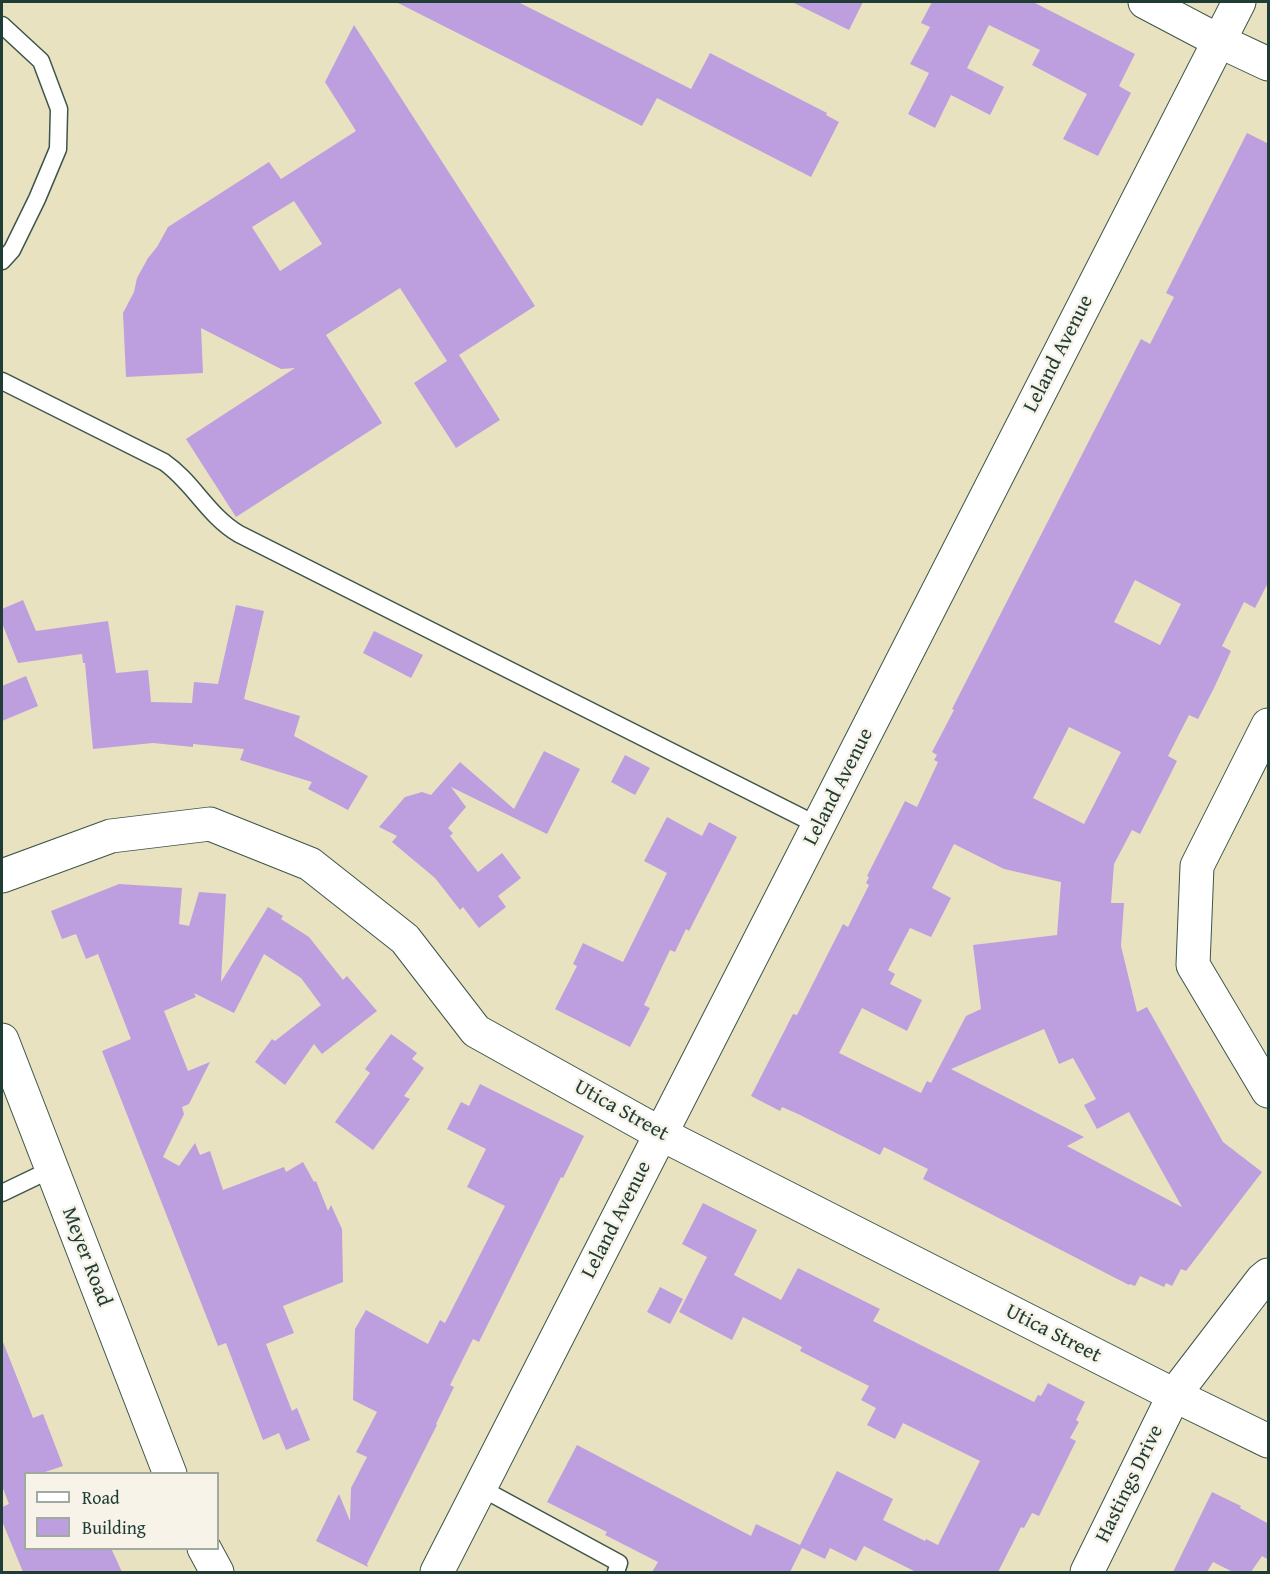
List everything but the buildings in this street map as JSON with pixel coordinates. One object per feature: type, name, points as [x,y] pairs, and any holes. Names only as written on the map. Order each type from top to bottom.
[{"type":"street","points":[[1145,2],[1269,64]]},
{"type":"street","name":"Leland Avenue","points":[[443,1571],[481,1488],[1239,2]]},
{"type":"street","points":[[1269,725],[1197,866],[1193,965],[1269,1091]]},
{"type":"street","name":"Utica Street","points":[[2,876],[111,836],[210,824],[310,864],[405,939],[476,1031],[661,1134],[1269,1441]]},
{"type":"street","name":"Meyer Road","points":[[2,1040],[170,1472]]},
{"type":"street","name":"Hastings Drive","points":[[1087,1572],[1174,1395],[1255,1289],[1269,1275]]},
{"type":"street","points":[[205,1550],[217,1572]]},
{"type":"lane","points":[[2,25],[41,61],[59,109],[59,119],[58,149],[12,250],[2,261]]},
{"type":"lane","points":[[2,381],[164,462],[178,472],[224,525],[239,534],[819,826]]},
{"type":"lane","points":[[2,1193],[52,1169]]},
{"type":"lane","points":[[481,1488],[619,1563],[616,1572]]}]
